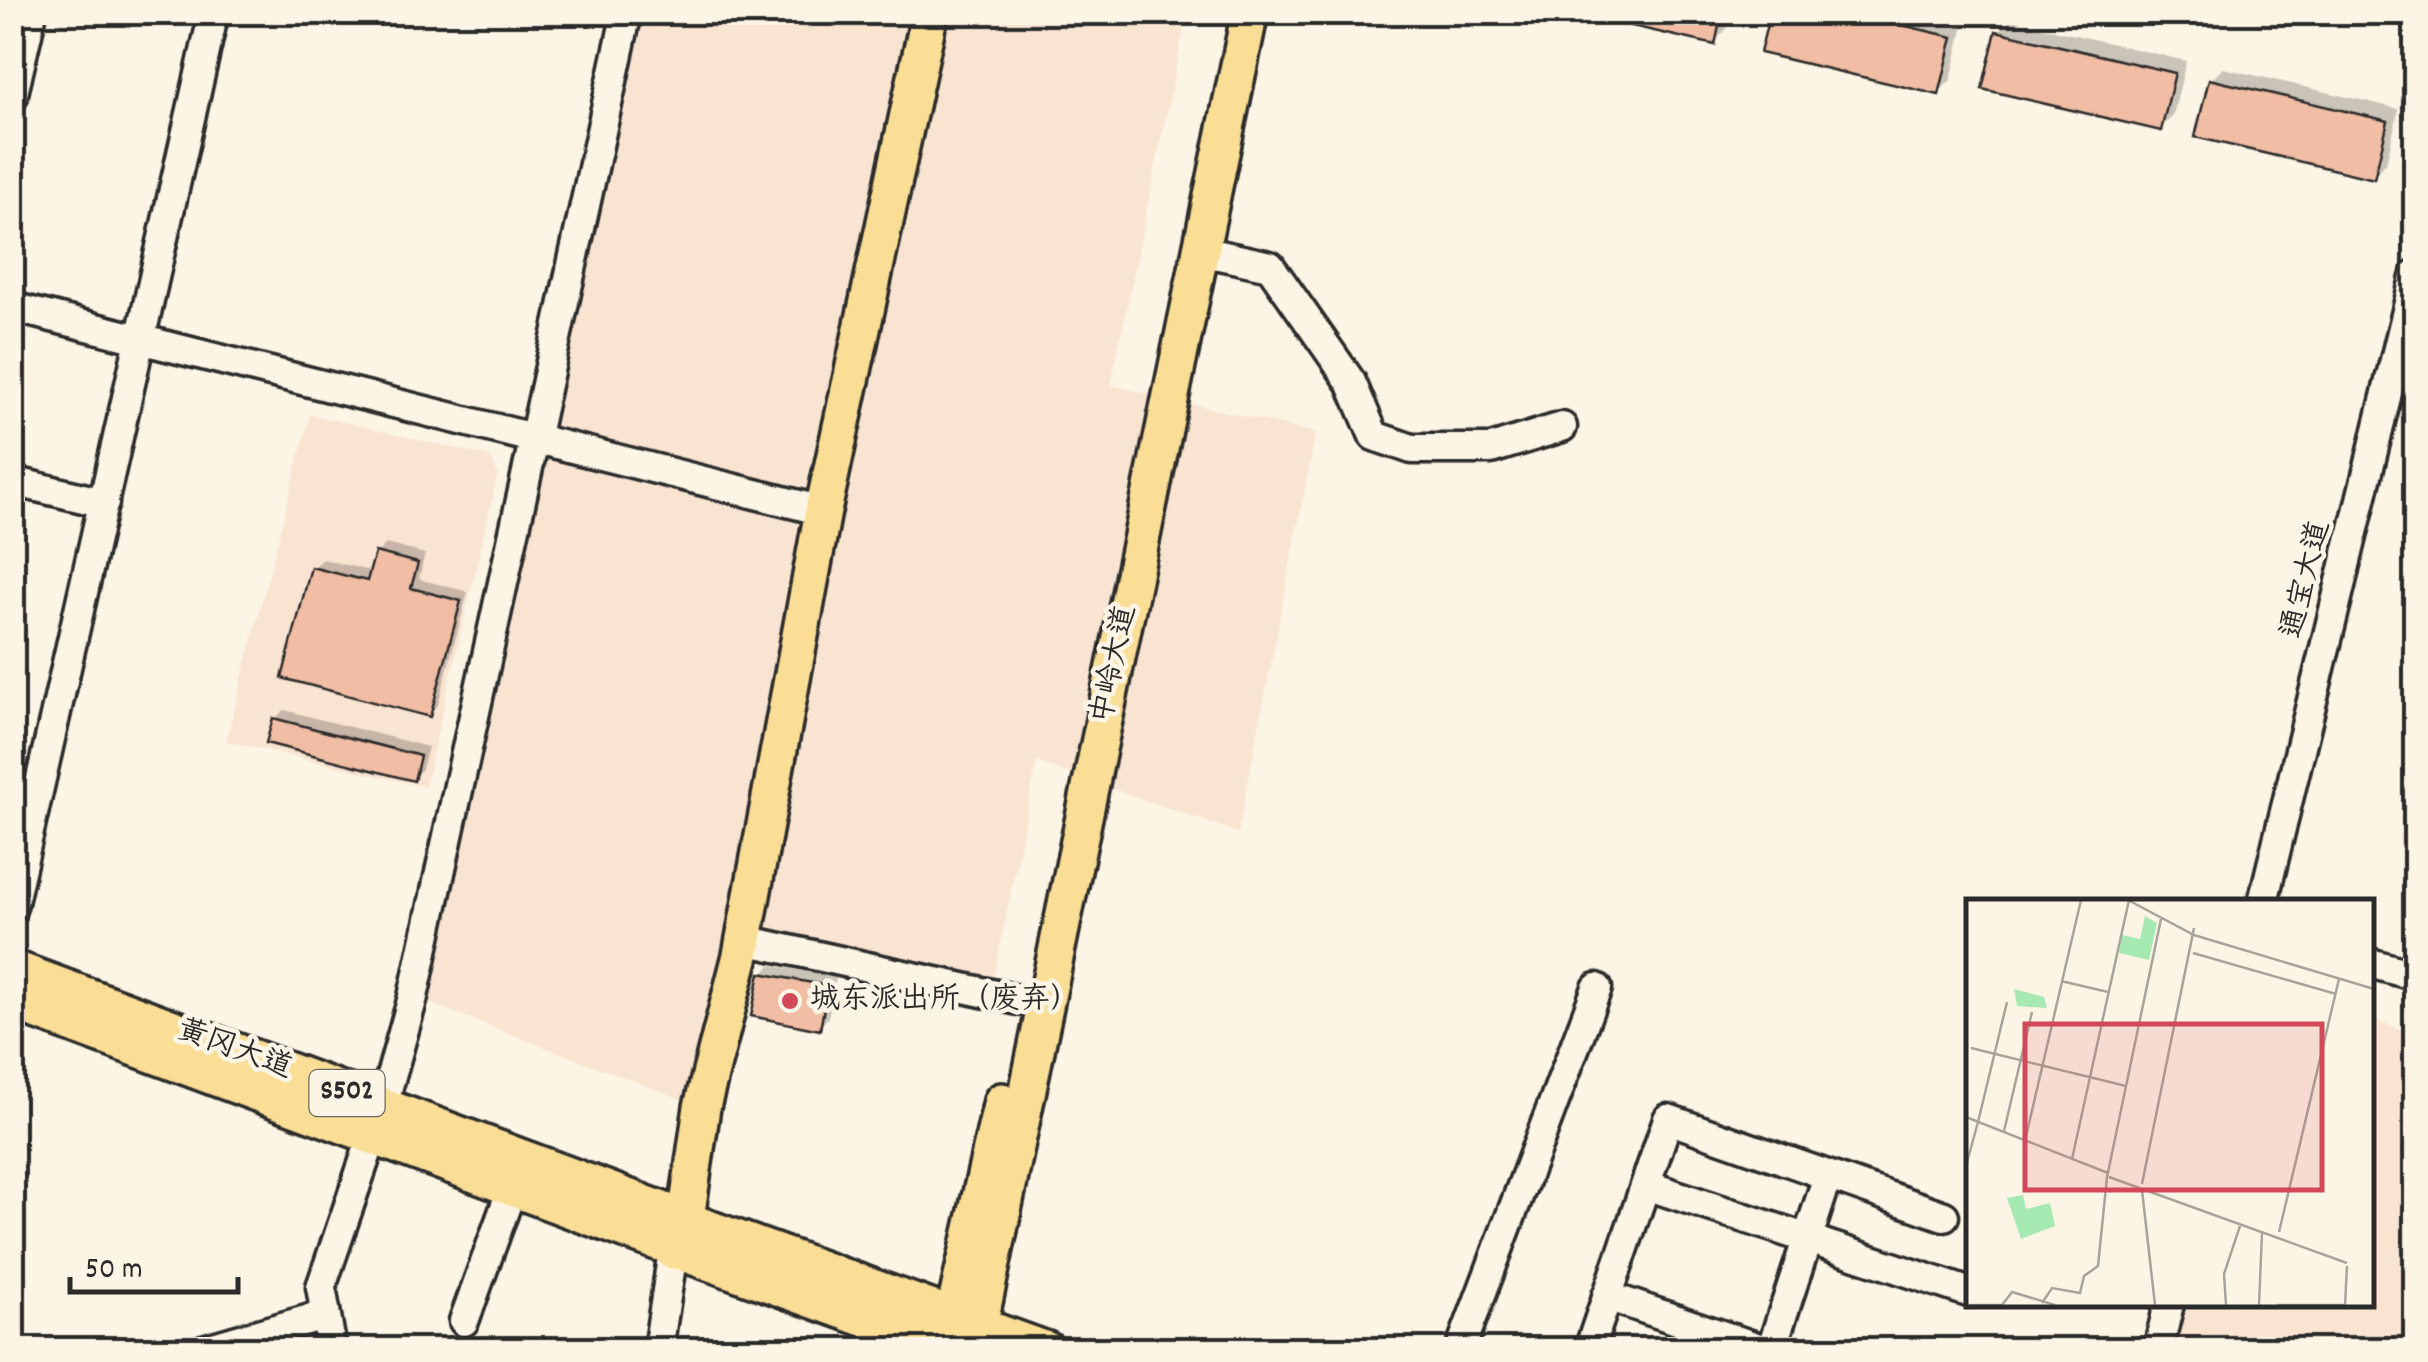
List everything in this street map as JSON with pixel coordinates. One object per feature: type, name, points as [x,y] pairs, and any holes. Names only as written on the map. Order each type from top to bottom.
[{"type":"main road","points":[[679,1238],[687,1212],[702,1107],[744,940],[824,512],[930,12]]},
{"type":"main road","name":"中岭大道","points":[[1036,1004],[1227,12]]},
{"type":"main road","name":"中岭大道","points":[[968,1313],[1250,12]]},
{"type":"main road","name":"黄冈大道","points":[[12,968],[952,1350]]},
{"type":"main road","name":"黄冈大道","points":[[12,1002],[679,1238],[1047,1350]]},
{"type":"street","points":[[12,98],[32,12]]},
{"type":"street","points":[[12,907],[21,826],[104,502],[214,12]]},
{"type":"street","points":[[384,1101],[413,997],[627,12]]},
{"type":"street","points":[[1201,251],[1270,266],[1351,382],[1374,436],[1412,449],[1490,449],[1562,427]]},
{"type":"street","name":"通宝大道","points":[[2264,899],[2416,274]]},
{"type":"street","points":[[12,308],[824,512]]},
{"type":"street","points":[[12,481],[104,502]]},
{"type":"street","points":[[744,940],[1036,1004]]},
{"type":"street","points":[[2373,964],[2416,976]]},
{"type":"street","points":[[1460,1350],[1597,988]]},
{"type":"street","points":[[1589,1350],[1668,1119],[1944,1216]]},
{"type":"street","points":[[332,1350],[321,1287],[372,1141]]},
{"type":"street","points":[[1608,1296],[1768,1350],[1828,1176]]},
{"type":"street","points":[[1646,1185],[1966,1291]]},
{"type":"street","points":[[464,1320],[510,1194]]},
{"type":"street","points":[[658,1350],[679,1238]]},
{"type":"street","points":[[2158,1350],[2168,1307]]},
{"type":"street","points":[[202,1350],[324,1316]]},
{"type":"shaded area","points":[[626,13],[1187,13],[1111,385],[1316,433],[1238,833],[1037,762],[988,1006],[741,955],[702,1107],[413,997]]},
{"type":"shaded area","points":[[310,414],[491,457],[498,474],[425,787],[226,741]]},
{"type":"shaded area","points":[[2373,1019],[2415,1035],[2415,1349],[2175,1349],[2186,1307],[2373,1307]]},
{"type":"building","points":[[1607,12],[1722,12],[1715,45],[1606,20]]},
{"type":"building","points":[[1770,12],[1846,12],[1953,37],[1939,95],[1760,53]]},
{"type":"building","points":[[1996,31],[2175,73],[2161,131],[1982,89]]},
{"type":"building","points":[[2209,79],[2388,121],[2374,179],[2195,137]]},
{"type":"building","points":[[375,552],[418,563],[411,588],[461,601],[430,717],[282,678],[311,567],[367,581]]},
{"type":"building","points":[[273,718],[420,756],[414,781],[266,743]]},
{"type":"building","name":"城东派出所（废弃）","points":[[760,973],[828,986],[820,1030],[751,1016]]},
{"type":"place","name":"城东派出所（废弃）","points":[[790,1001]]}]
